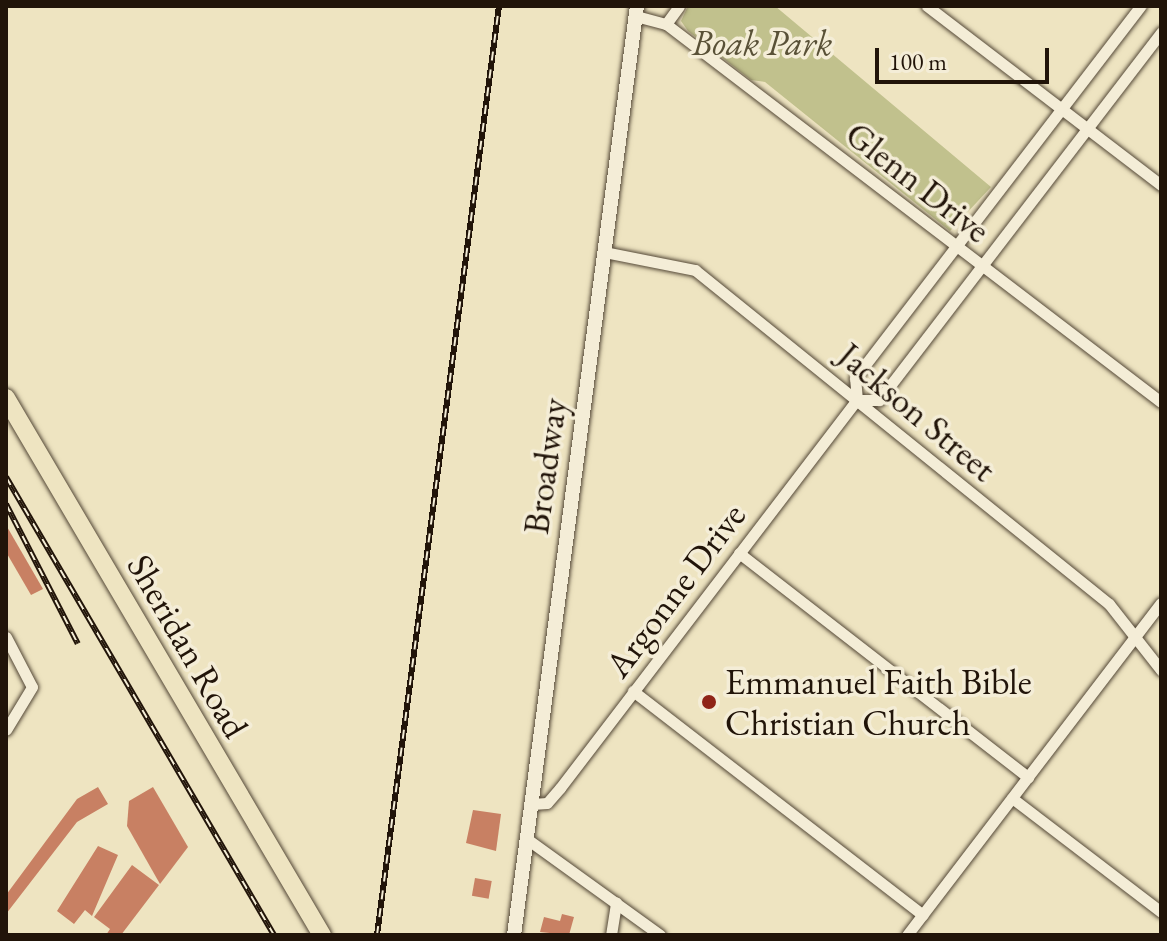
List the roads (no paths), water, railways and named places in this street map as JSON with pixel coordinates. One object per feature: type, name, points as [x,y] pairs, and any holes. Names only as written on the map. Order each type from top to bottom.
[{"type":"highway","name":"Sheridan Road","points":[[6,398],[317,932]]},
{"type":"street","points":[[666,24],[679,6]]},
{"type":"street","points":[[927,6],[1161,185]]},
{"type":"street","name":"Argonne Drive","points":[[532,804],[547,803],[857,400],[855,378],[1140,6]]},
{"type":"street","name":"Glenn Drive","points":[[637,11],[666,24],[1161,402]]},
{"type":"street","name":"Broadway","points":[[514,935],[637,11]]},
{"type":"street","name":"Argonne Drive","points":[[857,400],[879,400],[1161,32]]},
{"type":"street","name":"Jackson Street","points":[[604,252],[695,270],[1109,604],[1137,635],[1161,670]]},
{"type":"street","points":[[739,553],[1028,777]]},
{"type":"street","points":[[907,935],[1161,603]]},
{"type":"street","points":[[6,637],[32,687],[6,730]]},
{"type":"street","points":[[633,691],[923,915]]},
{"type":"street","points":[[1012,798],[1161,912]]},
{"type":"street","points":[[527,839],[660,935]]},
{"type":"street","points":[[611,935],[616,902]]},
{"type":"railway","points":[[377,935],[499,6]]},
{"type":"railway","points":[[6,477],[274,935]]},
{"type":"railway","points":[[6,504],[78,644]]},
{"type":"place","name":"Emmanuel Faith Bible Christian Church","points":[[709,702]]},
{"type":"park label","name":"Boak Park","points":[[762,43]]}]
